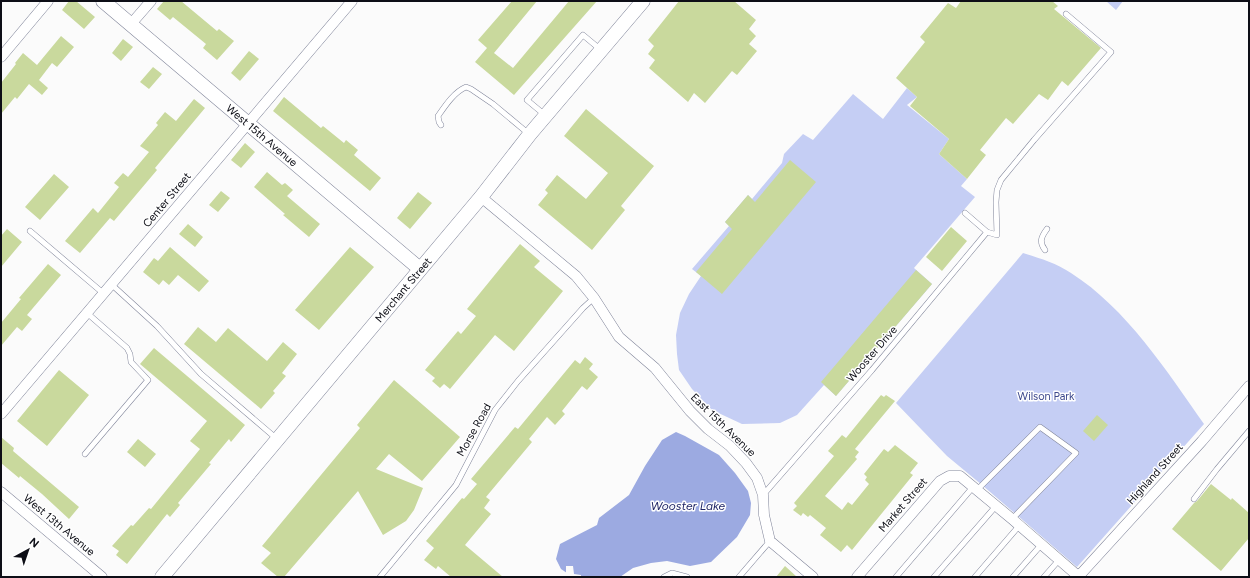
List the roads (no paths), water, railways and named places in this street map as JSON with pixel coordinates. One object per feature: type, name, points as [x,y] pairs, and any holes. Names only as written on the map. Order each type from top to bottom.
[{"type":"main road","name":"West 15th Avenue","points":[[103,1],[420,269]]},
{"type":"main road","name":"Merchant Street","points":[[162,577],[482,197],[530,134],[643,1]]},
{"type":"street","points":[[1,57],[48,1]]},
{"type":"street","points":[[131,24],[151,1]]},
{"type":"street","name":"Center Street","points":[[1,414],[352,1]]},
{"type":"street","name":"East 15th Avenue","points":[[482,197],[576,276],[594,298],[618,337],[655,368],[690,411],[708,429],[730,446],[746,463],[758,478],[763,495],[764,516],[770,541]]},
{"type":"street","name":"Highland Street","points":[[1078,577],[1202,441],[1249,386]]},
{"type":"street","name":"Market Street","points":[[857,577],[940,480],[948,476],[960,476],[975,488]]},
{"type":"street","points":[[975,488],[1078,577]]},
{"type":"street","name":"West 13th Avenue","points":[[1,492],[102,577]]},
{"type":"street","points":[[770,541],[813,577]]},
{"type":"lane","points":[[965,213],[988,232],[997,235],[996,196],[1001,180],[1111,52],[1066,14]]},
{"type":"lane","points":[[546,115],[527,100],[583,35],[601,50]]},
{"type":"lane","points":[[441,125],[438,116],[446,104],[466,87],[472,89],[493,104],[530,134]]},
{"type":"lane","points":[[1044,250],[1041,245],[1041,237],[1047,229]]},
{"type":"lane","points":[[30,231],[104,293]]},
{"type":"lane","name":"Wooster Drive","points":[[763,495],[872,370],[988,232]]},
{"type":"lane","points":[[111,284],[157,326],[201,374],[277,439]]},
{"type":"lane","name":"Morse Road","points":[[380,577],[456,485],[495,410],[518,381],[583,308],[594,298]]},
{"type":"lane","points":[[85,454],[148,380],[131,362],[130,354],[127,348],[86,313]]},
{"type":"lane","points":[[896,577],[975,488],[1040,427],[1076,453],[1016,522],[975,577]]},
{"type":"lane","points":[[1194,499],[1217,468],[1249,431]]},
{"type":"lane","points":[[934,577],[996,506]]},
{"type":"lane","points":[[739,577],[770,541]]},
{"type":"lane","points":[[1014,577],[1041,545]]},
{"type":"lane","points":[[1044,577],[1059,560]]},
{"type":"lane","points":[[664,577],[672,574],[687,577]]},
{"type":"water","name":"Wooster Lake","points":[[676,432],[719,455],[748,491],[751,503],[750,515],[737,537],[711,562],[690,566],[667,561],[651,563],[633,568],[620,577],[573,577],[561,569],[556,559],[560,544],[597,525],[599,518],[629,495],[645,466],[662,440]]},
{"type":"park label","name":"Wilson Park","points":[[1046,396]]}]
